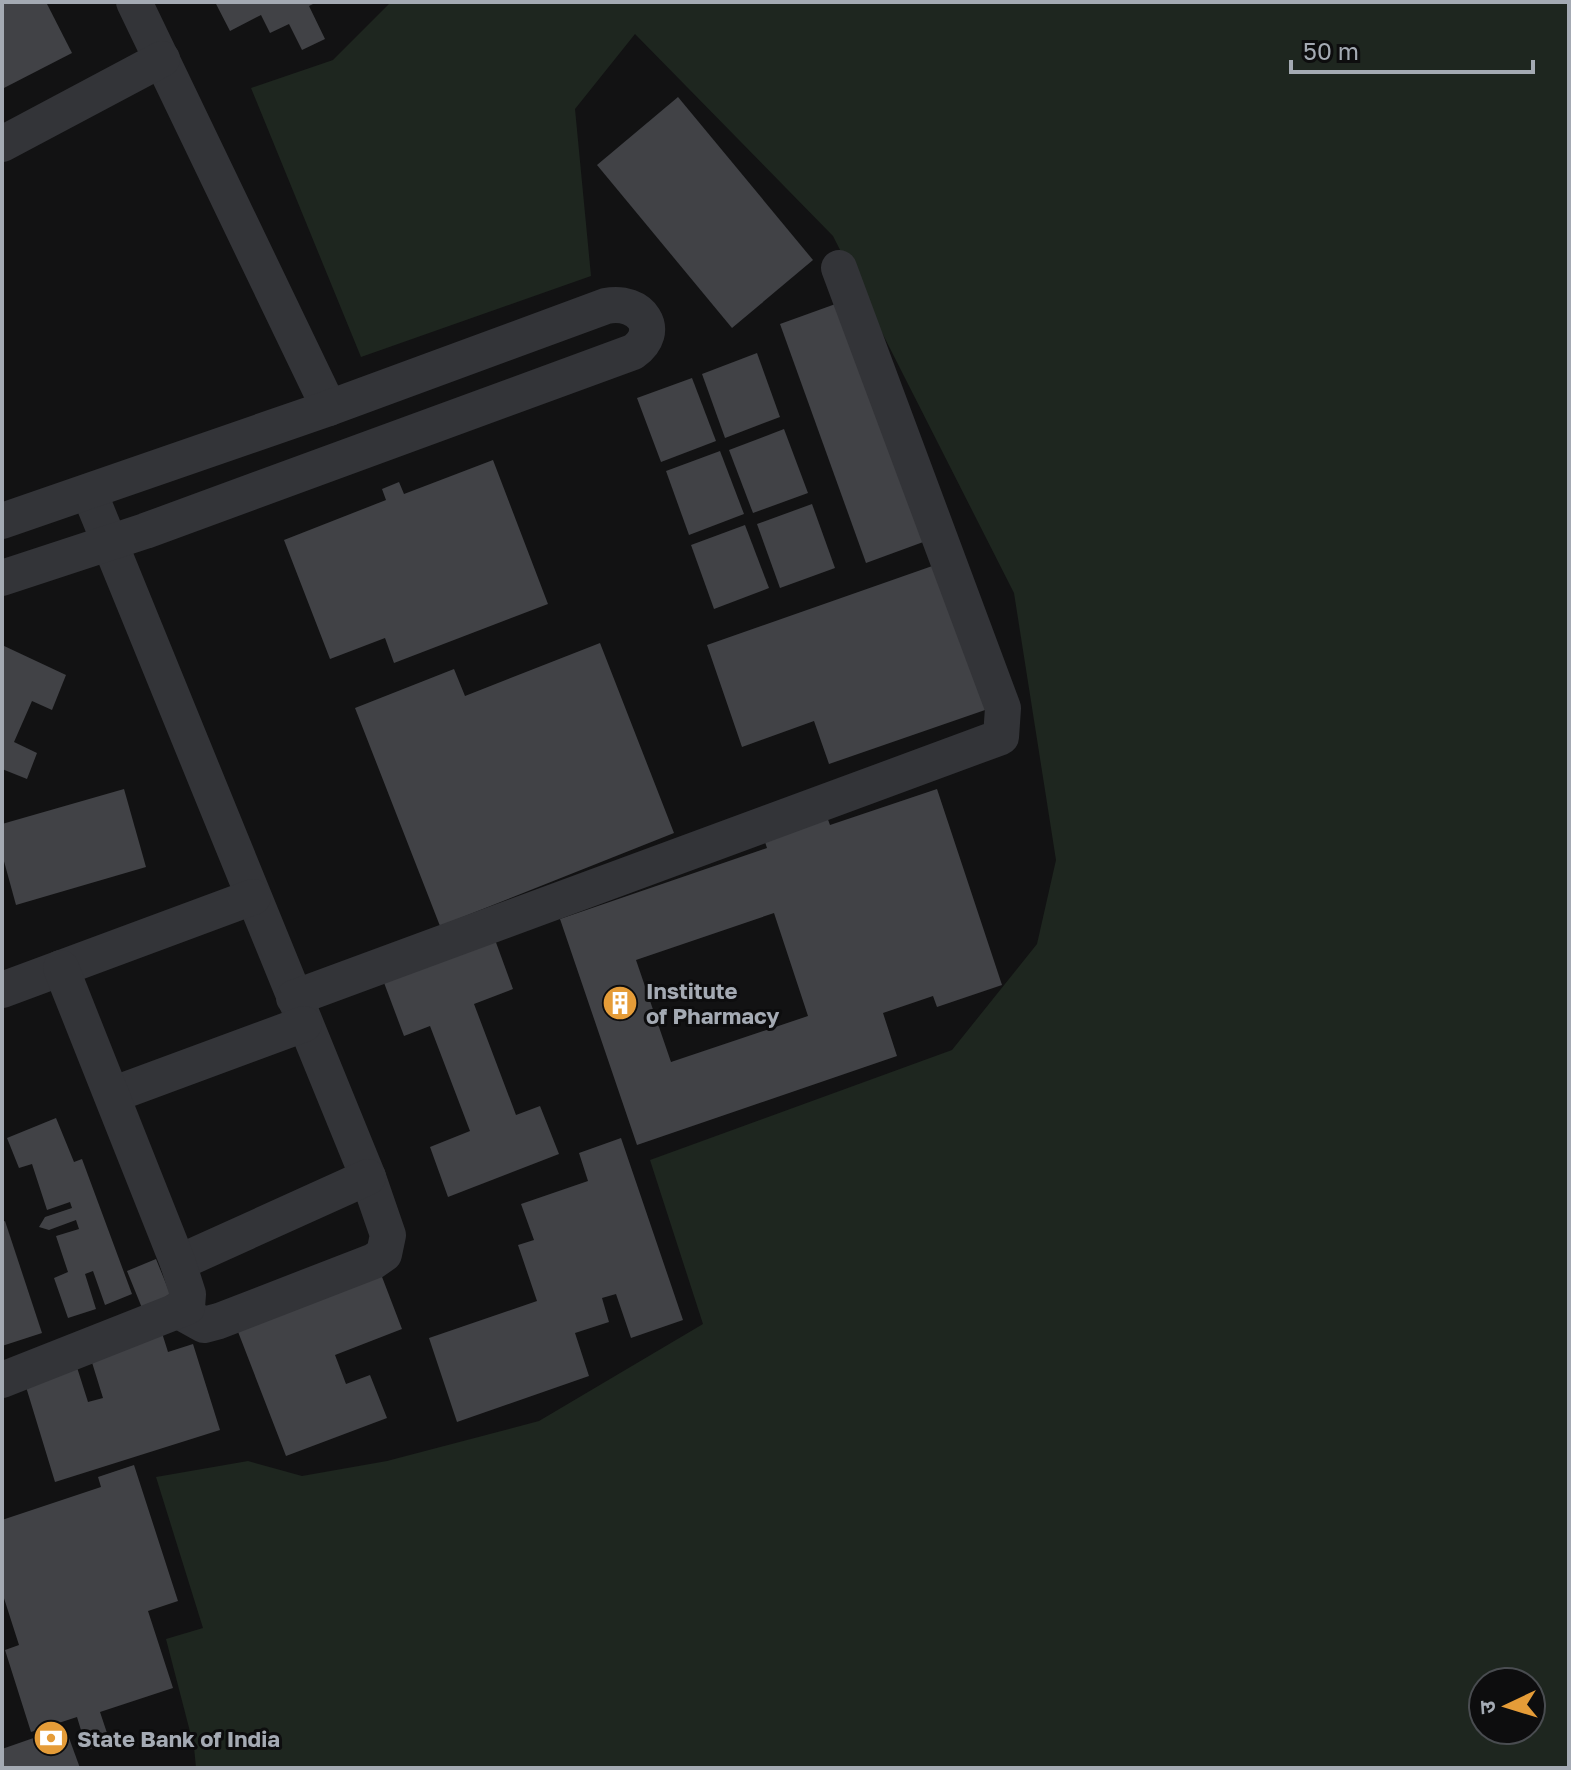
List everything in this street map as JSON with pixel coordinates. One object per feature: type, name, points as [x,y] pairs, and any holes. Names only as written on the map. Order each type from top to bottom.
[{"type":"street","points":[[134,2],[329,408]]},
{"type":"street","points":[[2,144],[162,59]]},
{"type":"street","points":[[112,1095],[299,1011],[1001,737],[1003,708],[839,268]]},
{"type":"street","points":[[2,521],[329,408],[606,306],[628,305],[639,310],[645,321],[643,345],[633,352],[110,543],[2,578]]},
{"type":"street","points":[[89,492],[368,1177],[388,1235],[384,1254],[374,1261],[204,1325],[177,1310]]},
{"type":"street","points":[[2,990],[253,897]]},
{"type":"street","points":[[2,1380],[187,1307],[188,1294],[178,1263],[61,968]]},
{"type":"street","points":[[178,1263],[368,1177]]},
{"type":"shaded area","points":[[391,2],[1569,2],[1569,1768],[196,1768],[194,1747],[166,1639],[203,1628],[156,1477],[248,1461],[302,1476],[387,1461],[539,1421],[703,1324],[650,1160],[952,1050],[1037,944],[1056,860],[1014,593],[833,236],[635,34],[575,109],[591,276],[361,357],[251,88],[333,60]]},
{"type":"building","points":[[2,2],[46,2],[72,53],[2,89]]},
{"type":"building","points":[[215,2],[317,2],[309,6],[325,39],[302,50],[289,24],[270,33],[261,15],[230,31]]},
{"type":"building","points":[[678,97],[813,260],[732,328],[597,165]]},
{"type":"building","points":[[841,302],[926,541],[866,563],[780,324]]},
{"type":"building","points":[[757,353],[780,417],[725,438],[702,374]]},
{"type":"building","points":[[692,378],[716,441],[661,462],[637,398]]},
{"type":"building","points":[[784,429],[808,493],[753,513],[729,450]]},
{"type":"building","points":[[720,451],[744,514],[689,535],[666,471]]},
{"type":"building","points":[[493,460],[548,604],[394,663],[385,638],[330,659],[284,540],[386,500],[382,489],[399,482],[404,494]]},
{"type":"building","points":[[812,504],[835,568],[780,588],[757,524]]},
{"type":"building","points":[[745,525],[769,588],[714,609],[691,545]]},
{"type":"building","points":[[938,564],[988,709],[829,764],[814,721],[742,747],[707,645]]},
{"type":"building","points":[[600,643],[674,833],[440,926],[355,708],[454,669],[465,696]]},
{"type":"building","points":[[2,645],[66,675],[52,710],[32,701],[14,742],[37,753],[27,779],[2,769]]},
{"type":"building","points":[[124,789],[146,867],[16,905],[2,854],[2,824]]},
{"type":"building","points":[[937,789],[1002,985],[937,1007],[933,996],[883,1013],[897,1056],[637,1145],[560,919],[767,848],[763,836],[826,814],[830,825]],"holes":[[[774,913],[808,1016],[671,1062],[636,960]]]},
{"type":"building","points":[[494,937],[513,989],[474,1004],[516,1115],[540,1106],[559,1154],[448,1197],[430,1147],[470,1131],[430,1026],[404,1036],[383,980]]},
{"type":"building","points":[[56,1118],[74,1162],[82,1159],[132,1294],[105,1305],[93,1271],[85,1274],[96,1309],[68,1318],[54,1278],[68,1272],[56,1236],[79,1229],[76,1220],[49,1230],[39,1227],[45,1217],[72,1208],[70,1202],[47,1210],[32,1164],[19,1168],[7,1138]]},
{"type":"building","points":[[621,1138],[683,1320],[631,1338],[616,1294],[602,1298],[609,1322],[575,1333],[589,1376],[457,1422],[429,1338],[537,1301],[518,1245],[534,1240],[521,1204],[588,1181],[579,1153]]},
{"type":"building","points":[[5,1221],[42,1333],[2,1346],[2,1222]]},
{"type":"building","points":[[156,1259],[171,1296],[142,1308],[127,1271]]},
{"type":"building","points":[[379,1269],[402,1329],[335,1355],[346,1384],[370,1375],[387,1418],[286,1456],[235,1324]]},
{"type":"building","points":[[162,1333],[168,1352],[193,1344],[220,1430],[55,1482],[23,1377],[75,1361],[88,1402],[103,1398],[90,1356]]},
{"type":"building","points":[[134,1465],[178,1601],[148,1611],[173,1688],[100,1712],[110,1742],[87,1750],[77,1717],[31,1732],[5,1650],[19,1645],[2,1592],[2,1520],[101,1487],[98,1477]]},
{"type":"building","name":"State Bank of India","points":[[65,1727],[80,1768],[2,1768],[2,1749]]},
{"type":"place","name":"Institute of Pharmacy","points":[[620,1003]]},
{"type":"place","name":"State Bank of India","points":[[51,1738]]}]
